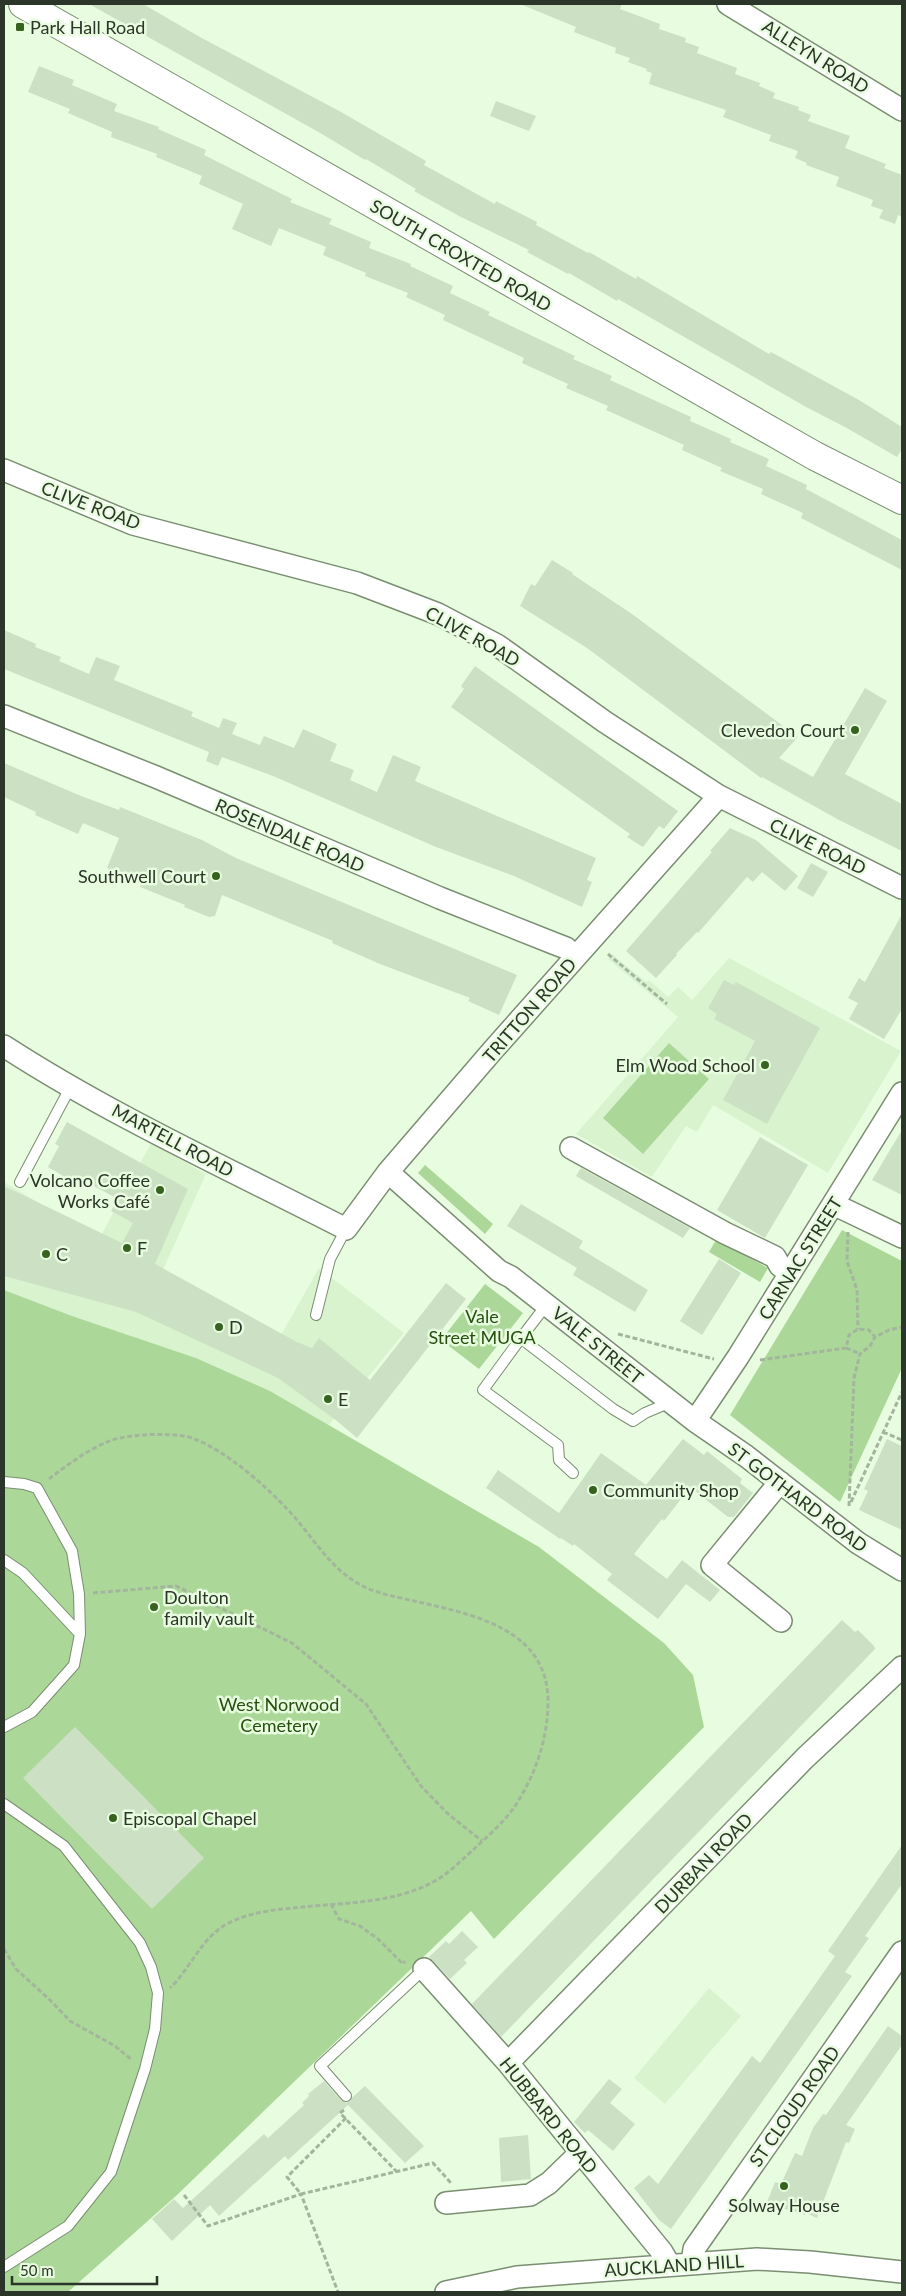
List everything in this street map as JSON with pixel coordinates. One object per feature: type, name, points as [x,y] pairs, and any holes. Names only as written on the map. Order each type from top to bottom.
[{"type":"main road","name":"SOUTH CROXTED ROAD","points":[[23,4],[815,456],[902,500]]},
{"type":"street","name":"ALLEYN ROAD","points":[[728,4],[902,110]]},
{"type":"street","name":"CLIVE ROAD","points":[[4,470],[132,524],[357,583],[438,614],[496,645],[606,722],[719,796],[902,888]]},
{"type":"street","name":"ROSENDALE ROAD","points":[[4,716],[165,781],[440,898],[560,945],[575,956]]},
{"type":"street","name":"TRITTON ROAD","points":[[346,1229],[388,1172],[575,956],[719,796]]},
{"type":"street","name":"MARTELL ROAD","points":[[4,1046],[71,1086],[346,1229]]},
{"type":"street","name":"CARNAC STREET","points":[[695,1421],[744,1362],[791,1272],[902,1093]]},
{"type":"street","points":[[571,1148],[725,1233],[775,1256],[780,1266],[791,1272]]},
{"type":"street","name":"VALE STREET","points":[[388,1172],[499,1271],[512,1277],[597,1346],[695,1421]]},
{"type":"street","points":[[833,1204],[902,1237]]},
{"type":"street","name":"ST GOTHARD ROAD","points":[[695,1421],[780,1482],[858,1543],[902,1570]]},
{"type":"street","points":[[780,1482],[712,1565],[781,1622]]},
{"type":"street","name":"DURBAN ROAD","points":[[508,2063],[805,1758],[902,1667]]},
{"type":"street","name":"ST CLOUD ROAD","points":[[692,2262],[694,2249],[902,1952]]},
{"type":"street","name":"HUBBARD ROAD","points":[[424,1970],[508,2063],[662,2252],[669,2264]]},
{"type":"street","points":[[456,2201],[530,2195],[549,2183],[580,2153]]},
{"type":"street","name":"AUCKLAND HILL","points":[[446,2292],[517,2277],[692,2262],[781,2259],[902,2272]]},
{"type":"lane","points":[[20,1182],[71,1086]]},
{"type":"lane","points":[[316,1315],[330,1259],[346,1229]]},
{"type":"lane","points":[[547,1304],[483,1390],[558,1445],[559,1460],[573,1473]]},
{"type":"lane","points":[[522,1338],[613,1409],[633,1421],[671,1402]]},
{"type":"lane","points":[[4,1482],[24,1484],[36,1488],[72,1551],[79,1594],[80,1634],[74,1665],[32,1712],[4,1727]]},
{"type":"lane","points":[[4,1560],[22,1573],[80,1634]]},
{"type":"lane","points":[[4,1804],[64,1846],[140,1943],[151,1967],[158,1993],[155,2029],[145,2069],[111,2172],[68,2226],[4,2267]]},
{"type":"lane","points":[[346,2096],[320,2066],[424,1970]]},
{"type":"path","points":[[608,954],[667,1004]]},
{"type":"path","points":[[848,1228],[847,1261],[857,1290],[858,1329]]},
{"type":"path","points":[[849,1506],[853,1437],[852,1403],[854,1378],[860,1354],[870,1346],[875,1337],[902,1326]]},
{"type":"path","points":[[846,1348],[849,1335],[858,1329],[869,1330],[875,1337]]},
{"type":"path","points":[[597,1346],[608,1332],[720,1361],[744,1362],[846,1348],[860,1354]]},
{"type":"path","points":[[846,1513],[902,1392]]},
{"type":"path","points":[[883,1432],[902,1440]]},
{"type":"path","points":[[36,1488],[66,1466],[111,1441],[128,1437],[153,1436],[190,1438],[214,1450],[263,1486],[291,1513],[334,1564],[354,1582],[369,1590],[437,1606],[494,1624],[522,1641],[539,1660],[546,1676],[548,1719],[545,1738],[530,1780],[519,1800],[482,1841],[448,1872],[426,1885],[386,1898],[272,1910],[253,1914],[226,1924],[208,1939],[169,1990],[158,1993]]},
{"type":"path","points":[[79,1594],[176,1586],[292,1643],[366,1704],[420,1786],[447,1813],[482,1841]]},
{"type":"path","points":[[331,1904],[339,1918],[360,1926],[378,1939],[403,1964],[415,1952],[422,1957],[424,1970]]},
{"type":"path","points":[[4,1949],[16,1969],[70,2021],[114,2046],[145,2069]]},
{"type":"path","points":[[346,2096],[338,2102],[345,2109],[340,2113],[397,2172]]},
{"type":"path","points":[[338,2292],[302,2194],[286,2177],[346,2118]]},
{"type":"path","points":[[184,2195],[208,2226],[302,2194],[433,2163],[456,2201]]},
{"type":"shaded area","name":"Elm Wood School","points":[[613,955],[646,982],[649,980],[668,997],[678,987],[692,1000],[729,958],[901,1051],[828,1173],[713,1105],[697,1132],[686,1126],[652,1177],[576,1134],[678,1017],[608,959]]},
{"type":"shaded area","points":[[151,1143],[206,1174],[162,1272],[281,1335],[319,1268],[404,1333],[329,1425],[270,1391],[196,1358],[72,1316],[4,1290],[4,1182],[99,1239]]},
{"type":"shaded area","points":[[709,1988],[741,2016],[665,2104],[634,2078]]},
{"type":"green space","points":[[669,1043],[709,1079],[643,1154],[603,1118]]},
{"type":"green space","points":[[425,1165],[493,1224],[485,1234],[418,1173]]},
{"type":"green space","points":[[842,1230],[902,1261],[902,1368],[840,1502],[730,1415]]},
{"type":"green space","points":[[716,1240],[768,1268],[760,1282],[709,1252]]},
{"type":"green space","name":"Vale Street MUGA","points":[[485,1284],[523,1313],[479,1369],[441,1340]]},
{"type":"green space","name":"West Norwood Cemetery","points":[[4,1290],[72,1316],[196,1358],[270,1391],[539,1547],[664,1643],[693,1675],[704,1727],[494,1939],[471,1911],[177,2195],[68,2292],[4,2292]]},
{"type":"building","points":[[89,4],[143,4],[200,37],[341,112],[426,161],[424,165],[495,204],[496,201],[537,222],[536,225],[636,279],[637,276],[769,354],[771,352],[859,400],[902,427],[902,449],[897,457],[618,299],[617,301],[569,273],[527,252],[529,250],[459,216],[414,191],[416,189],[366,159]]},
{"type":"building","points":[[520,4],[622,4],[620,9],[660,24],[659,29],[686,38],[685,42],[699,47],[697,53],[737,68],[735,74],[760,83],[759,86],[775,93],[773,98],[799,107],[798,110],[811,115],[808,121],[850,136],[845,148],[886,164],[884,168],[902,175],[902,217],[898,215],[895,224],[879,218],[883,210],[871,206],[873,200],[836,186],[839,177],[806,165],[807,163],[795,158],[798,151],[769,141],[771,135],[723,117],[726,110],[649,84],[652,73],[646,71],[647,69],[628,62],[630,58],[615,53],[616,48],[574,32],[576,27]]},
{"type":"building","points":[[39,66],[74,80],[72,85],[117,104],[114,111],[159,127],[158,129],[206,150],[204,155],[292,199],[290,202],[332,219],[329,224],[371,242],[369,248],[411,264],[410,266],[453,286],[450,293],[490,312],[488,315],[575,356],[573,359],[612,376],[610,380],[691,417],[690,421],[731,439],[730,442],[769,459],[766,466],[807,485],[806,489],[902,540],[902,570],[801,518],[803,513],[761,494],[763,489],[720,471],[722,468],[682,450],[684,445],[606,410],[608,406],[566,388],[568,384],[522,363],[524,358],[443,320],[445,315],[406,297],[408,293],[365,276],[366,273],[323,255],[326,247],[279,228],[271,246],[232,229],[243,204],[199,184],[202,176],[156,157],[157,154],[111,137],[112,132],[68,113],[70,109],[28,92]]},
{"type":"building","points":[[496,101],[536,116],[529,131],[490,116]]},
{"type":"building","points":[[552,560],[632,614],[798,737],[779,758],[813,777],[865,688],[887,701],[845,774],[902,804],[902,851],[761,778],[587,648],[520,606],[531,584],[535,586]]},
{"type":"building","points":[[4,630],[36,644],[35,647],[61,657],[59,661],[89,674],[96,657],[120,666],[114,680],[193,712],[191,716],[219,728],[223,718],[237,723],[232,734],[260,745],[264,736],[294,748],[303,729],[337,744],[330,761],[354,770],[350,780],[377,792],[393,755],[421,767],[415,781],[596,858],[587,880],[592,882],[582,907],[514,876],[436,847],[273,776],[222,757],[218,766],[206,761],[209,752],[4,669]]},
{"type":"building","points":[[475,666],[678,811],[664,829],[659,826],[643,847],[627,837],[630,834],[451,707],[464,689],[461,686]]},
{"type":"building","points":[[4,763],[81,796],[119,810],[120,807],[202,840],[236,858],[517,975],[499,1015],[468,1001],[470,998],[380,964],[332,943],[333,941],[222,895],[215,916],[209,917],[140,887],[142,882],[107,868],[119,838],[83,823],[78,834],[35,815],[36,812],[4,797]]},
{"type":"building","points":[[730,828],[756,840],[798,876],[785,891],[762,872],[753,882],[747,877],[656,978],[626,951],[712,852],[710,851]]},
{"type":"building","points":[[811,863],[828,872],[813,897],[797,888]]},
{"type":"building","points":[[902,914],[902,1009],[884,1039],[849,1019],[858,1003],[848,998],[859,978],[865,982]]},
{"type":"building","points":[[724,980],[734,985],[736,982],[820,1028],[767,1124],[723,1100],[755,1041],[714,1019],[717,1014],[708,1008]]},
{"type":"building","points":[[67,1122],[188,1189],[155,1264],[297,1342],[312,1348],[319,1338],[370,1380],[446,1283],[466,1299],[357,1438],[278,1378],[136,1312],[4,1276],[4,1186],[122,1243],[133,1223],[111,1211],[118,1199],[75,1176],[72,1181],[48,1167],[59,1146],[55,1144]]},
{"type":"building","points":[[902,1130],[902,1195],[872,1180]]},
{"type":"building","points":[[760,1137],[808,1165],[765,1238],[717,1210]]},
{"type":"building","points":[[581,1168],[690,1228],[683,1238],[576,1176]]},
{"type":"building","points":[[521,1204],[583,1241],[579,1248],[648,1290],[635,1312],[573,1275],[577,1268],[507,1226]]},
{"type":"building","points":[[719,1259],[741,1273],[702,1335],[680,1321]]},
{"type":"building","points":[[683,1439],[704,1455],[707,1451],[742,1479],[740,1483],[753,1493],[734,1517],[728,1517],[690,1487],[664,1521],[662,1519],[634,1554],[667,1579],[682,1560],[720,1590],[710,1602],[686,1584],[658,1619],[607,1580],[612,1574],[574,1544],[573,1546],[560,1539],[486,1488],[498,1470],[559,1513],[601,1453],[646,1485]]},
{"type":"building","points":[[887,1439],[902,1446],[902,1530],[859,1510],[868,1491],[864,1489]]},
{"type":"building","points":[[842,1620],[855,1632],[858,1630],[875,1649],[501,2037],[472,2004]]},
{"type":"building","name":"Episcopal Chapel","points":[[75,1727],[204,1858],[152,1909],[23,1778]]},
{"type":"building","points":[[902,1845],[902,1884],[865,1936],[869,1938],[845,1972],[852,1976],[671,2229],[659,2220],[634,2188],[649,2175],[658,2184],[752,2056],[760,2063],[835,1956],[828,1951]]},
{"type":"building","points":[[462,1931],[478,1947],[464,1960],[467,1963],[450,1979],[429,1957],[446,1941],[449,1944]]},
{"type":"building","points":[[888,2026],[902,2036],[902,2045],[846,2125],[855,2129],[849,2143],[846,2142],[817,2218],[806,2213],[805,2215],[793,2212],[767,2202],[775,2182],[781,2184],[795,2153],[802,2156],[813,2128],[823,2114],[826,2115]]},
{"type":"building","points":[[609,2079],[622,2089],[610,2103],[635,2124],[613,2151],[588,2130],[585,2133],[574,2122]]},
{"type":"building","points":[[324,2081],[346,2103],[365,2086],[424,2146],[405,2163],[348,2105],[288,2160],[285,2156],[219,2216],[210,2205],[172,2241],[152,2219],[174,2199],[183,2208],[264,2134],[268,2138],[304,2105],[302,2103],[309,2096],[308,2094]]},
{"type":"building","points":[[528,2135],[531,2179],[501,2182],[499,2138]]},
{"type":"place","name":"Park Hall Road","points":[[20,27]]},
{"type":"place","name":"Clevedon Court","points":[[855,730]]},
{"type":"place","name":"Southwell Court","points":[[216,876]]},
{"type":"place","name":"Elm Wood School","points":[[765,1065]]},
{"type":"place","name":"Volcano Coffee Works Café","points":[[160,1190]]},
{"type":"place","name":"F","points":[[127,1248]]},
{"type":"place","name":"C","points":[[46,1254]]},
{"type":"place","name":"D","points":[[219,1327]]},
{"type":"place","name":"E","points":[[328,1399]]},
{"type":"place","name":"Community Shop","points":[[593,1490]]},
{"type":"place","name":"Doulton family vault","points":[[154,1607]]},
{"type":"place","name":"Episcopal Chapel","points":[[113,1818]]},
{"type":"place","name":"Solway House","points":[[784,2186]]}]
